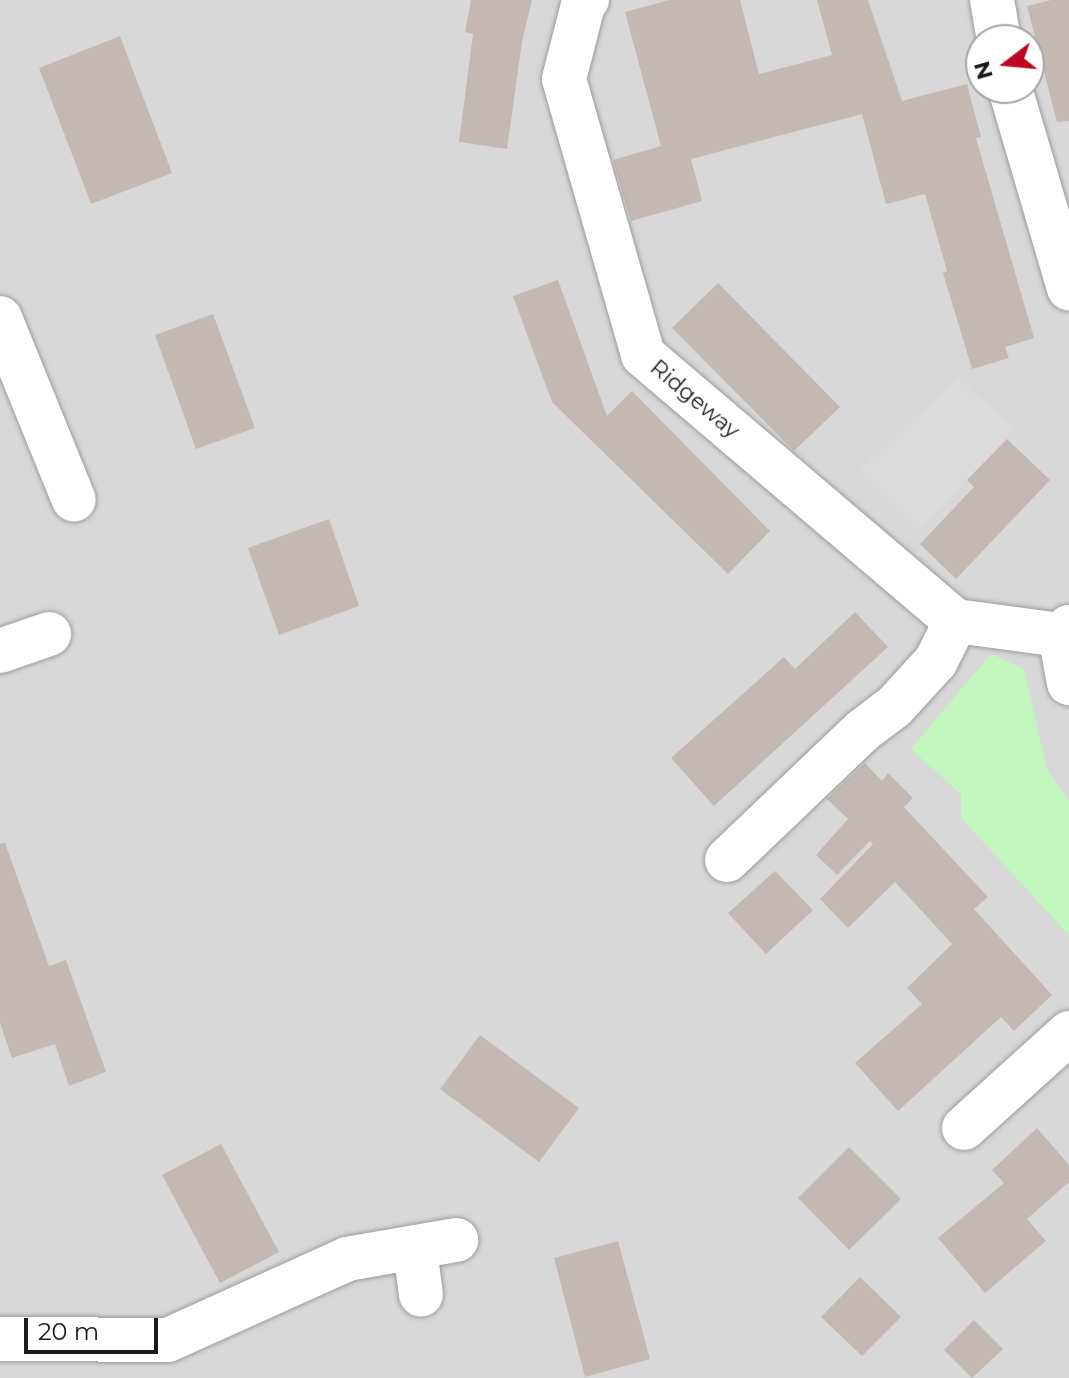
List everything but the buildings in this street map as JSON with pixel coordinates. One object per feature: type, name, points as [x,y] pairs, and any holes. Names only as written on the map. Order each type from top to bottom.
[{"type":"street","name":"Ridgeway","points":[[587,0],[583,5],[564,79],[643,355],[956,621]]},
{"type":"street","points":[[992,0],[996,24]]},
{"type":"street","points":[[1015,104],[1069,288]]},
{"type":"street","points":[[0,318],[74,500]]},
{"type":"street","points":[[727,860],[862,731],[894,707],[936,661],[956,621],[1064,631],[1069,683]]},
{"type":"street","points":[[0,651],[49,634]]},
{"type":"street","points":[[964,1128],[1069,1033]]},
{"type":"street","points":[[0,1339],[168,1340],[347,1259],[435,1245],[421,1295]]},
{"type":"shaded area","points":[[0,0],[1069,0],[1069,1378],[0,1378]]},
{"type":"shaded area","points":[[959,378],[1015,430],[918,531],[859,470]]},
{"type":"green space","points":[[991,654],[1024,669],[1047,770],[1069,801],[1069,935],[961,818],[961,794],[911,749]]}]
